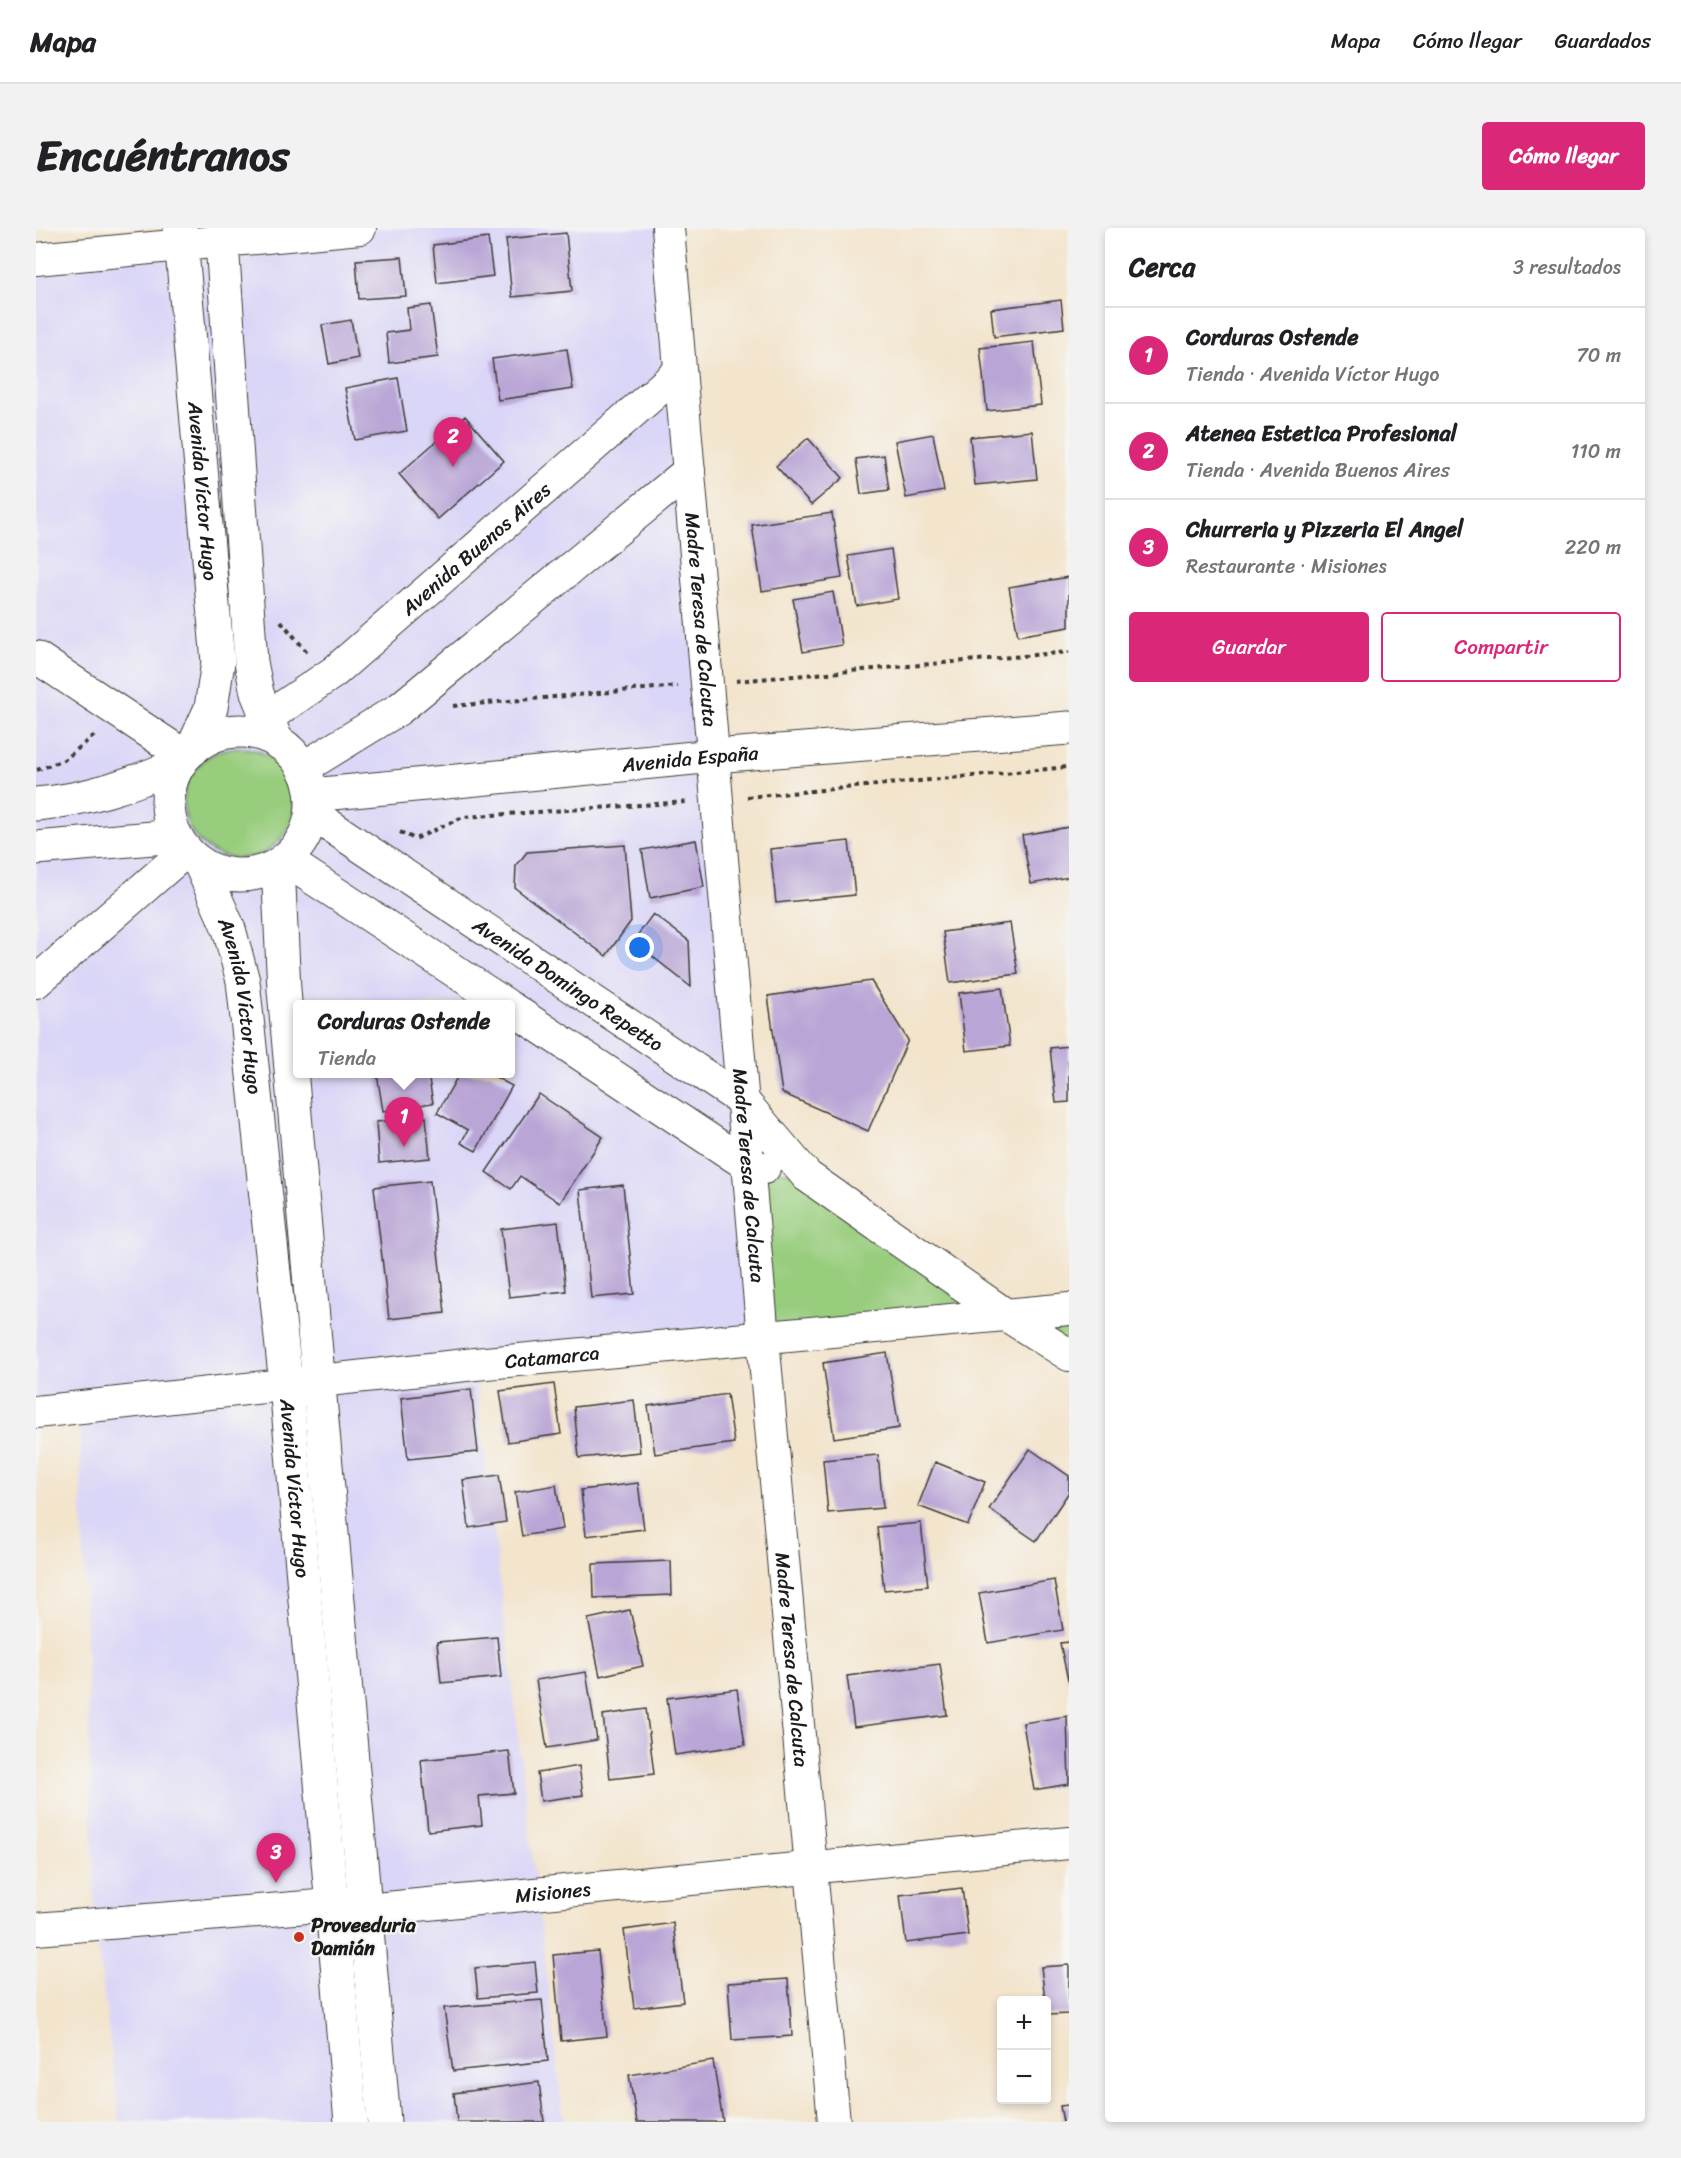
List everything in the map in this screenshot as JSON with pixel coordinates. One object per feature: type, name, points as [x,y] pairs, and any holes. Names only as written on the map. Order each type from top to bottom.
[{"type":"main road","name":"Avenida Víctor Hugo","points":[[222,235],[251,662],[257,693],[273,729]]},
{"type":"main road","name":"Avenida Víctor Hugo","points":[[181,236],[218,662],[211,708],[185,757]]},
{"type":"main road","name":"Avenida España","points":[[309,792],[714,756],[1069,728]]},
{"type":"main road","points":[[36,804],[59,802],[125,786],[185,757],[207,739],[224,733],[243,731],[261,734],[273,729],[292,753],[309,792],[307,831],[298,847],[282,862],[260,873],[239,876],[218,872],[187,850],[170,818],[168,799],[171,781],[185,757]]},
{"type":"main road","points":[[36,848],[187,850]]},
{"type":"main road","name":"Avenida Víctor Hugo","points":[[187,850],[229,929],[243,981],[286,1385],[351,2122]]},
{"type":"main road","name":"Avenida Víctor Hugo","points":[[282,862],[284,990],[384,2122]]},
{"type":"street","points":[[36,259],[181,236],[360,228]]},
{"type":"street","name":"Madre Teresa de Calcuta","points":[[668,228],[763,1338],[834,2122]]},
{"type":"street","name":"Avenida Buenos Aires","points":[[273,729],[326,677],[680,371]]},
{"type":"street","points":[[309,792],[399,709],[689,471]]},
{"type":"street","points":[[36,657],[185,757]]},
{"type":"street","name":"Avenida Domingo Repetto","points":[[309,792],[743,1101],[807,1176],[1006,1315],[1069,1355]]},
{"type":"street","points":[[36,982],[187,850]]},
{"type":"street","points":[[282,862],[497,1000]]},
{"type":"street","name":"Avenida Domingo Repetto","points":[[515,1011],[749,1166],[807,1176]]},
{"type":"street","name":"Catamarca","points":[[36,1412],[319,1381],[1069,1309]]},
{"type":"street","name":"Misiones","points":[[36,1929],[331,1905],[365,1910],[1069,1843]]},
{"type":"path","points":[[279,616],[284,627],[326,677]]},
{"type":"path","points":[[36,770],[64,760],[92,738],[117,711]]},
{"type":"shaded area","points":[[358,228],[668,228],[763,1338],[475,1371],[564,2122],[384,2122],[319,1383],[346,2122],[120,2122],[95,1922],[79,1409],[36,1412],[36,259]]},
{"type":"green space","points":[[239,748],[260,752],[278,764],[290,782],[294,803],[290,824],[278,842],[260,854],[239,858],[218,854],[200,842],[188,824],[184,803],[188,782],[200,764],[218,752]]},
{"type":"green space","points":[[753,1166],[807,1176],[1006,1315],[763,1338]]},
{"type":"green space","points":[[1069,1309],[1069,1355],[1006,1315]]},
{"type":"building","points":[[566,233],[572,291],[512,297],[506,239]]},
{"type":"building","points":[[488,238],[493,276],[437,283],[433,245]]},
{"type":"building","points":[[402,257],[406,296],[359,299],[356,260]]},
{"type":"building","points":[[1061,300],[1064,328],[994,337],[991,309]]},
{"type":"building","points":[[431,305],[438,357],[389,363],[386,333],[409,330],[407,308]]},
{"type":"building","points":[[351,320],[358,358],[329,364],[322,325]]},
{"type":"building","points":[[1034,342],[1041,405],[987,411],[980,348]]},
{"type":"building","points":[[567,349],[573,389],[498,400],[492,359]]},
{"type":"building","points":[[398,378],[407,431],[355,440],[345,388]]},
{"type":"building","points":[[465,416],[504,461],[438,519],[399,474]]},
{"type":"building","points":[[1032,431],[1037,479],[975,485],[970,437]]},
{"type":"building","points":[[933,434],[944,491],[906,498],[895,441]]},
{"type":"building","points":[[808,438],[843,478],[811,505],[776,466]]},
{"type":"building","points":[[884,455],[889,490],[861,494],[856,459]]},
{"type":"building","points":[[832,513],[842,578],[762,591],[752,525]]},
{"type":"building","points":[[891,549],[898,599],[857,606],[848,556]]},
{"type":"building","points":[[1069,577],[1069,627],[1018,636],[1009,587]]},
{"type":"building","points":[[833,592],[842,645],[803,652],[793,599]]},
{"type":"building","points":[[1069,827],[1069,877],[1031,884],[1022,835]]},
{"type":"building","points":[[696,840],[704,887],[650,898],[642,850]]},
{"type":"building","points":[[849,841],[855,895],[776,903],[770,849]]},
{"type":"building","points":[[625,845],[631,921],[606,956],[515,888],[516,866],[527,852]]},
{"type":"building","points":[[653,914],[689,941],[691,987],[633,941]]},
{"type":"building","points":[[1010,923],[1018,974],[950,983],[943,932]]},
{"type":"building","points":[[871,981],[908,1040],[868,1131],[782,1093],[768,996]]},
{"type":"building","points":[[1002,988],[1010,1046],[966,1051],[959,993]]},
{"type":"building","points":[[1069,1046],[1069,1102],[1056,1103],[1050,1048]]},
{"type":"building","points":[[378,1078],[429,1078],[433,1103],[383,1111]]},
{"type":"building","points":[[457,1078],[497,1078],[512,1086],[476,1151],[461,1143],[468,1130],[437,1113]]},
{"type":"building","points":[[539,1094],[603,1137],[560,1203],[520,1176],[511,1189],[486,1172]]},
{"type":"building","points":[[426,1117],[430,1158],[379,1163],[376,1122]]},
{"type":"building","points":[[430,1181],[445,1313],[389,1319],[374,1187]]},
{"type":"building","points":[[623,1185],[634,1294],[591,1298],[580,1190]]},
{"type":"building","points":[[558,1222],[566,1291],[509,1297],[501,1229]]},
{"type":"building","points":[[887,1353],[899,1428],[834,1438],[823,1363]]},
{"type":"building","points":[[554,1384],[561,1434],[508,1442],[500,1391]]},
{"type":"building","points":[[471,1389],[478,1452],[408,1459],[401,1398]]},
{"type":"building","points":[[727,1394],[734,1443],[655,1454],[648,1406]]},
{"type":"building","points":[[634,1400],[640,1452],[579,1458],[574,1407]]},
{"type":"building","points":[[1030,1449],[1069,1476],[1069,1492],[1036,1541],[989,1509]]},
{"type":"building","points":[[878,1455],[883,1508],[828,1513],[823,1460]]},
{"type":"building","points":[[935,1462],[985,1482],[968,1525],[918,1506]]},
{"type":"building","points":[[499,1475],[506,1522],[469,1528],[463,1480]]},
{"type":"building","points":[[638,1483],[644,1529],[586,1536],[581,1490]]},
{"type":"building","points":[[556,1485],[563,1529],[522,1536],[515,1492]]},
{"type":"building","points":[[921,1523],[928,1586],[884,1590],[877,1527]]},
{"type":"building","points":[[671,1561],[672,1595],[594,1598],[593,1564]]},
{"type":"building","points":[[1054,1580],[1063,1630],[988,1643],[979,1593]]},
{"type":"building","points":[[630,1610],[643,1666],[600,1676],[588,1619]]},
{"type":"building","points":[[497,1637],[501,1677],[441,1683],[437,1642]]},
{"type":"building","points":[[1069,1642],[1069,1680],[1068,1680],[1060,1643]]},
{"type":"building","points":[[940,1664],[947,1715],[854,1727],[847,1676]]},
{"type":"building","points":[[586,1672],[597,1740],[547,1748],[536,1680]]},
{"type":"building","points":[[737,1689],[745,1745],[675,1755],[667,1698]]},
{"type":"building","points":[[646,1709],[654,1774],[610,1779],[603,1715]]},
{"type":"building","points":[[1067,1716],[1069,1784],[1034,1790],[1023,1723]]},
{"type":"building","points":[[509,1751],[514,1793],[479,1796],[482,1825],[428,1831],[421,1760]]},
{"type":"building","points":[[579,1766],[583,1795],[541,1801],[537,1773]]},
{"type":"building","points":[[962,1888],[968,1935],[906,1943],[900,1895]]},
{"type":"building","points":[[673,1923],[683,2002],[634,2008],[624,1930]]},
{"type":"building","points":[[598,1951],[607,2036],[561,2041],[553,1955]]},
{"type":"building","points":[[535,1962],[538,1993],[478,1998],[475,1968]]},
{"type":"building","points":[[1069,1965],[1069,2014],[1051,2015],[1051,1996],[1045,1996],[1041,1967]]},
{"type":"building","points":[[788,1979],[792,2036],[732,2040],[728,1983]]},
{"type":"building","points":[[542,2000],[548,2061],[453,2071],[444,2008]]},
{"type":"building","points":[[713,2061],[723,2122],[637,2122],[629,2075]]},
{"type":"building","points":[[539,2082],[544,2122],[457,2122],[454,2093]]},
{"type":"building","points":[[1069,2105],[1069,2122],[1063,2122],[1060,2106]]},
{"type":"place","name":"Atenea Estetica Profesional","points":[[453,467]]},
{"type":"place","name":"Corduras Ostende","points":[[404,1147]]},
{"type":"place","name":"Churreria y Pizzeria El Angel","points":[[276,1883]]},
{"type":"place","name":"Proveeduria Damián","points":[[299,1937]]}]
